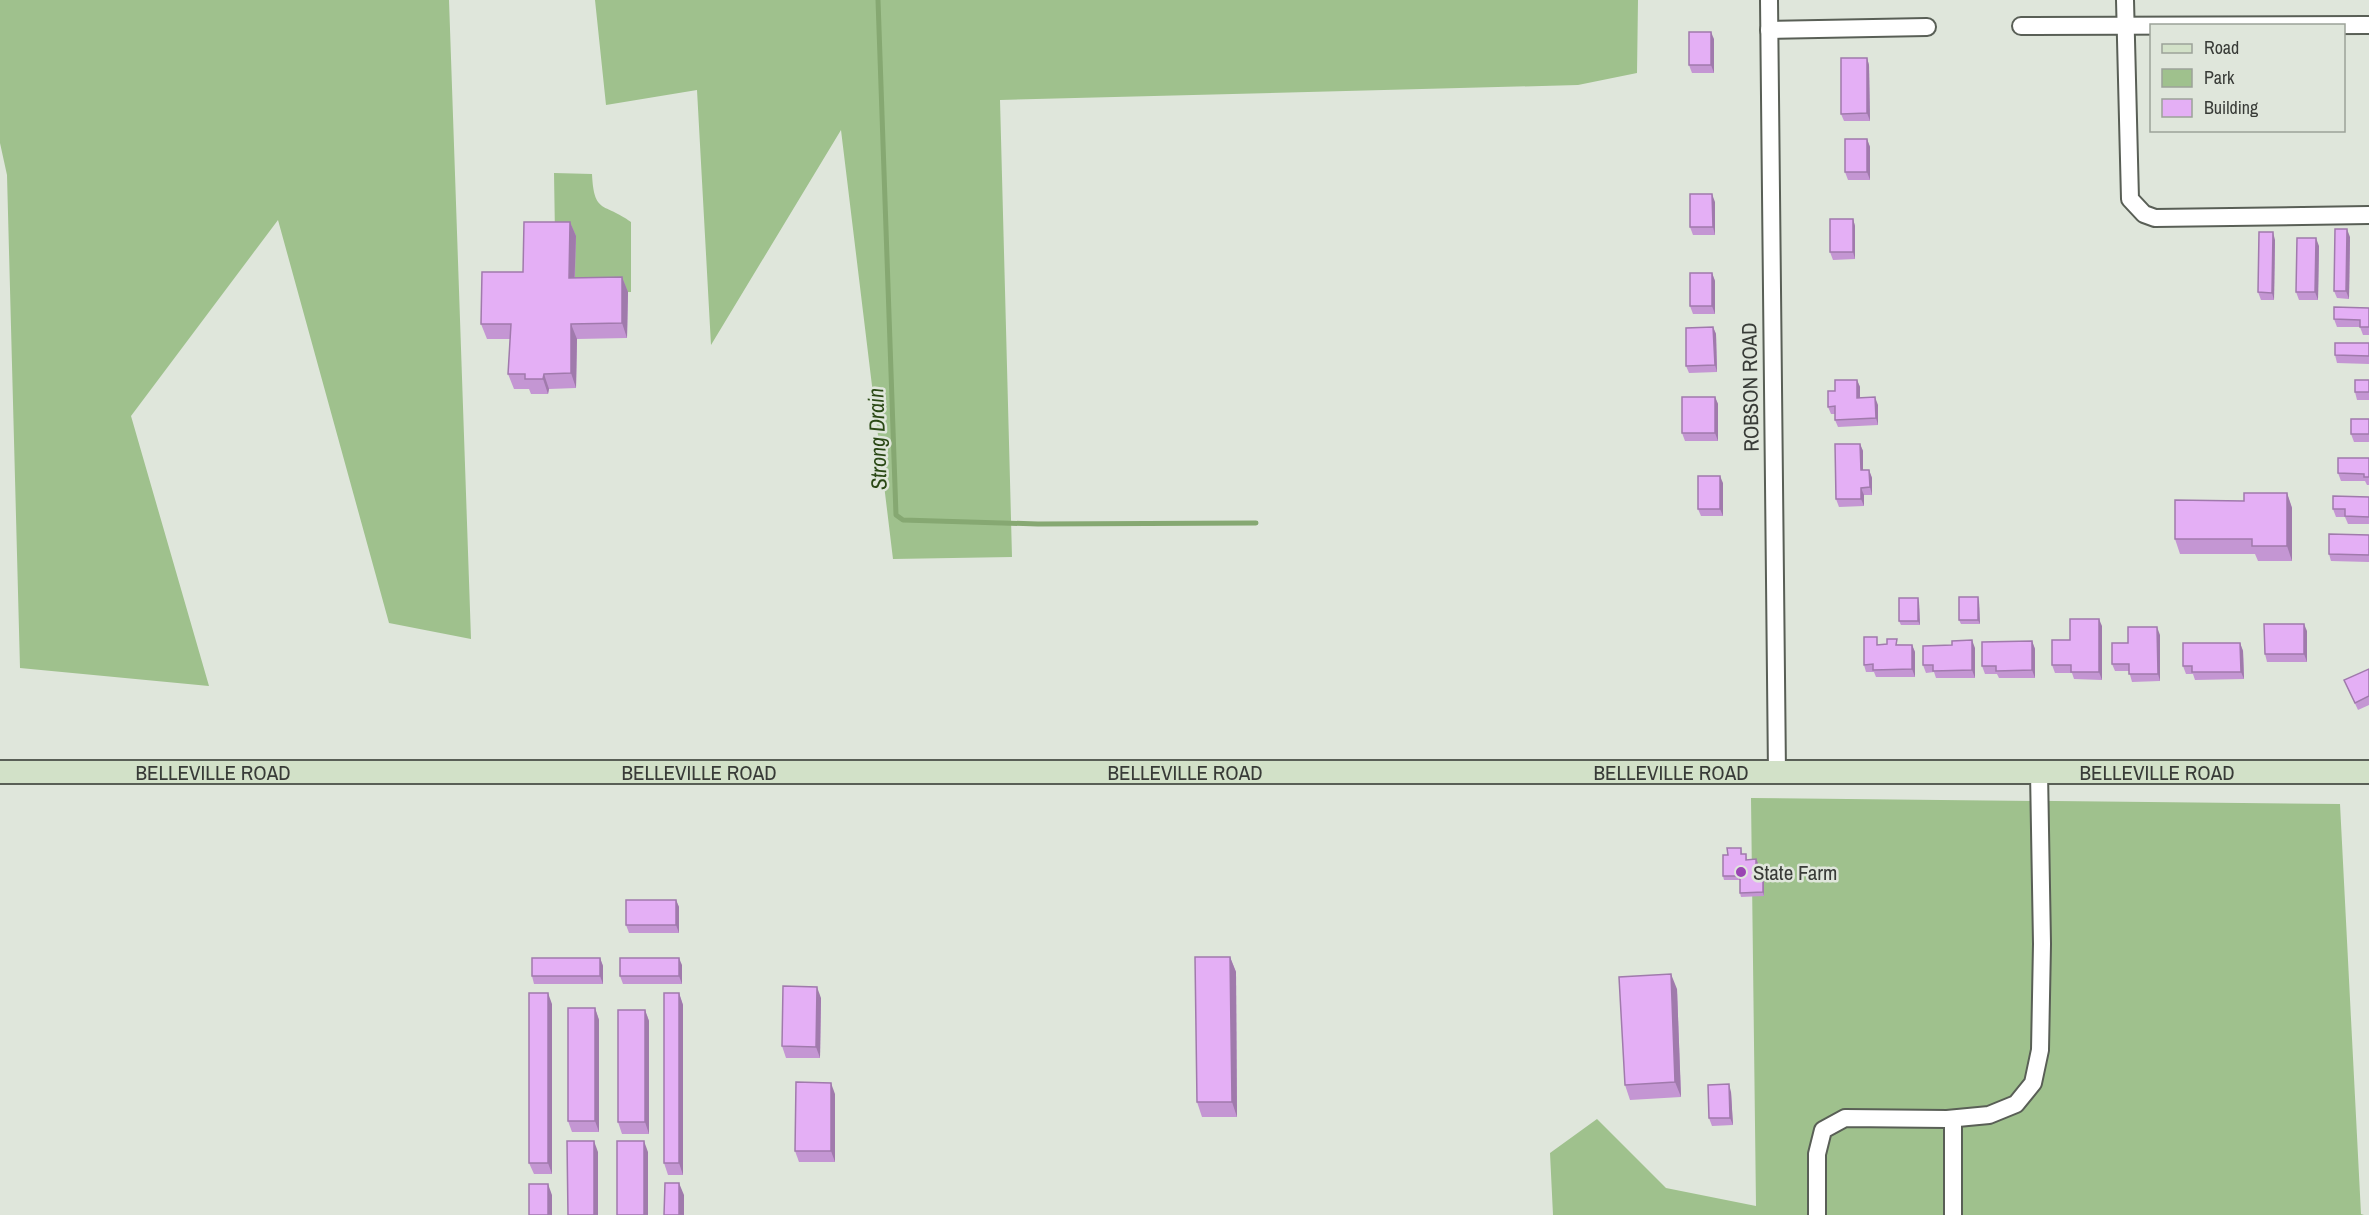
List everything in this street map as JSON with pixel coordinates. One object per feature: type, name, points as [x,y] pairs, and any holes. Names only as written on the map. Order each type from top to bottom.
[{"type":"main road","name":"BELLEVILLE ROAD","points":[[0,772],[2369,771]]},
{"type":"street","name":"ROBSON ROAD","points":[[1769,0],[1777,773]]},
{"type":"street","points":[[2126,0],[2130,199],[2144,214],[2155,219],[2369,215]]},
{"type":"street","points":[[2021,26],[2150,24]]},
{"type":"street","points":[[2345,25],[2369,25]]},
{"type":"street","points":[[1769,30],[1927,27]]},
{"type":"street","points":[[1817,1215],[1817,1154],[1823,1130],[1845,1118],[1953,1119],[1989,1115],[2016,1104],[2033,1083],[2040,1050],[2042,956],[2039,772]]},
{"type":"street","points":[[1953,1119],[1953,1215]]},
{"type":"green space","points":[[0,0],[449,0],[471,639],[389,623],[278,220],[131,416],[209,686],[20,668],[7,175],[0,143]]},
{"type":"green space","points":[[595,0],[1638,0],[1637,73],[1578,85],[1000,100],[1012,557],[893,559],[841,130],[711,345],[697,90],[606,105]]},
{"type":"green space","points":[[554,173],[592,174],[598,202],[631,222],[631,292],[574,293],[555,236]]},
{"type":"green space","points":[[1751,798],[2340,804],[2361,1214],[2364,1215],[1553,1215],[1550,1153],[1597,1119],[1666,1188],[1756,1206]]},
{"type":"building","points":[[1689,32],[1711,32],[1711,65],[1689,65]]},
{"type":"building","points":[[1841,58],[1867,58],[1867,113],[1841,114]]},
{"type":"building","points":[[1845,139],[1867,139],[1867,172],[1845,172]]},
{"type":"building","points":[[1690,194],[1712,194],[1713,227],[1690,227]]},
{"type":"building","points":[[1830,219],[1853,219],[1853,252],[1830,252]]},
{"type":"building","points":[[524,222],[570,222],[569,278],[622,277],[622,323],[571,324],[571,373],[544,374],[543,379],[525,379],[525,374],[508,374],[511,324],[481,324],[482,272],[523,272]]},
{"type":"building","points":[[2335,229],[2347,229],[2346,291],[2334,291]]},
{"type":"building","points":[[2259,232],[2273,232],[2272,293],[2258,292]]},
{"type":"building","points":[[2297,238],[2316,238],[2315,292],[2296,292]]},
{"type":"building","points":[[1690,273],[1712,273],[1712,306],[1690,306]]},
{"type":"building","points":[[2334,307],[2369,308],[2369,327],[2360,327],[2360,320],[2334,319]]},
{"type":"building","points":[[1713,327],[1715,365],[1686,366],[1686,328]]},
{"type":"building","points":[[2335,343],[2369,343],[2369,356],[2335,355]]},
{"type":"building","points":[[1835,380],[1857,380],[1857,398],[1875,397],[1876,418],[1835,420],[1835,406],[1828,407],[1828,391],[1835,391]]},
{"type":"building","points":[[2355,380],[2369,380],[2369,392],[2355,392]]},
{"type":"building","points":[[1682,397],[1715,397],[1715,433],[1682,433]]},
{"type":"building","points":[[2351,419],[2369,419],[2369,434],[2351,434]]},
{"type":"building","points":[[1835,444],[1860,444],[1861,470],[1869,470],[1870,487],[1861,488],[1861,499],[1836,499]]},
{"type":"building","points":[[2338,458],[2369,458],[2369,477],[2364,477],[2364,474],[2338,473]]},
{"type":"building","points":[[1698,476],[1720,476],[1720,509],[1698,509]]},
{"type":"building","points":[[2244,493],[2287,493],[2287,546],[2252,546],[2252,539],[2175,539],[2175,500],[2244,501]]},
{"type":"building","points":[[2333,496],[2369,497],[2369,517],[2345,516],[2345,509],[2333,509]]},
{"type":"building","points":[[2329,534],[2369,535],[2369,555],[2329,554]]},
{"type":"building","points":[[1959,597],[1978,597],[1978,620],[1959,620]]},
{"type":"building","points":[[1899,598],[1918,598],[1918,621],[1899,621]]},
{"type":"building","points":[[2070,619],[2099,619],[2099,672],[2071,672],[2071,665],[2052,665],[2052,640],[2070,640]]},
{"type":"building","points":[[2264,624],[2304,624],[2304,654],[2265,654]]},
{"type":"building","points":[[2128,627],[2157,627],[2158,674],[2129,674],[2129,664],[2112,664],[2112,643],[2128,643]]},
{"type":"building","points":[[1864,637],[1877,637],[1877,645],[1887,644],[1887,639],[1897,639],[1896,645],[1912,645],[1912,669],[1873,670],[1873,664],[1864,665]]},
{"type":"building","points":[[1972,640],[1972,670],[1933,671],[1933,665],[1923,665],[1923,646],[1952,645],[1952,641]]},
{"type":"building","points":[[2032,641],[2032,670],[1996,671],[1996,666],[1982,666],[1982,642]]},
{"type":"building","points":[[2183,643],[2240,643],[2241,672],[2192,672],[2192,666],[2183,666]]},
{"type":"building","points":[[2369,669],[2369,696],[2355,703],[2344,680]]},
{"type":"building","name":"State Farm","points":[[1727,848],[1741,848],[1741,854],[1746,854],[1746,860],[1756,859],[1756,876],[1763,876],[1763,892],[1740,893],[1740,876],[1723,876],[1723,855],[1728,855]]},
{"type":"building","points":[[626,900],[676,900],[676,925],[626,925]]},
{"type":"building","points":[[1195,957],[1230,957],[1232,1102],[1197,1102]]},
{"type":"building","points":[[532,958],[600,958],[600,976],[532,976]]},
{"type":"building","points":[[620,958],[679,958],[679,976],[620,976]]},
{"type":"building","points":[[1671,974],[1675,1082],[1625,1085],[1619,977]]},
{"type":"building","points":[[783,986],[817,987],[816,1047],[782,1046]]},
{"type":"building","points":[[529,993],[548,993],[548,1163],[529,1163]]},
{"type":"building","points":[[664,993],[679,993],[679,1163],[664,1163]]},
{"type":"building","points":[[568,1008],[595,1008],[595,1121],[568,1121]]},
{"type":"building","points":[[618,1010],[645,1010],[645,1122],[618,1122]]},
{"type":"building","points":[[796,1082],[831,1083],[831,1151],[795,1151]]},
{"type":"building","points":[[1729,1084],[1730,1118],[1709,1118],[1708,1085]]},
{"type":"building","points":[[567,1141],[594,1141],[594,1215],[568,1215]]},
{"type":"building","points":[[617,1141],[644,1141],[644,1215],[617,1215]]},
{"type":"building","points":[[665,1183],[679,1183],[679,1215],[664,1215]]},
{"type":"building","points":[[529,1184],[548,1184],[548,1215],[529,1215]]},
{"type":"waterway","name":"Strong Drain","points":[[878,0],[896,515],[903,520],[1038,524],[1256,523]]},
{"type":"place","name":"State Farm","points":[[1741,872]]}]
